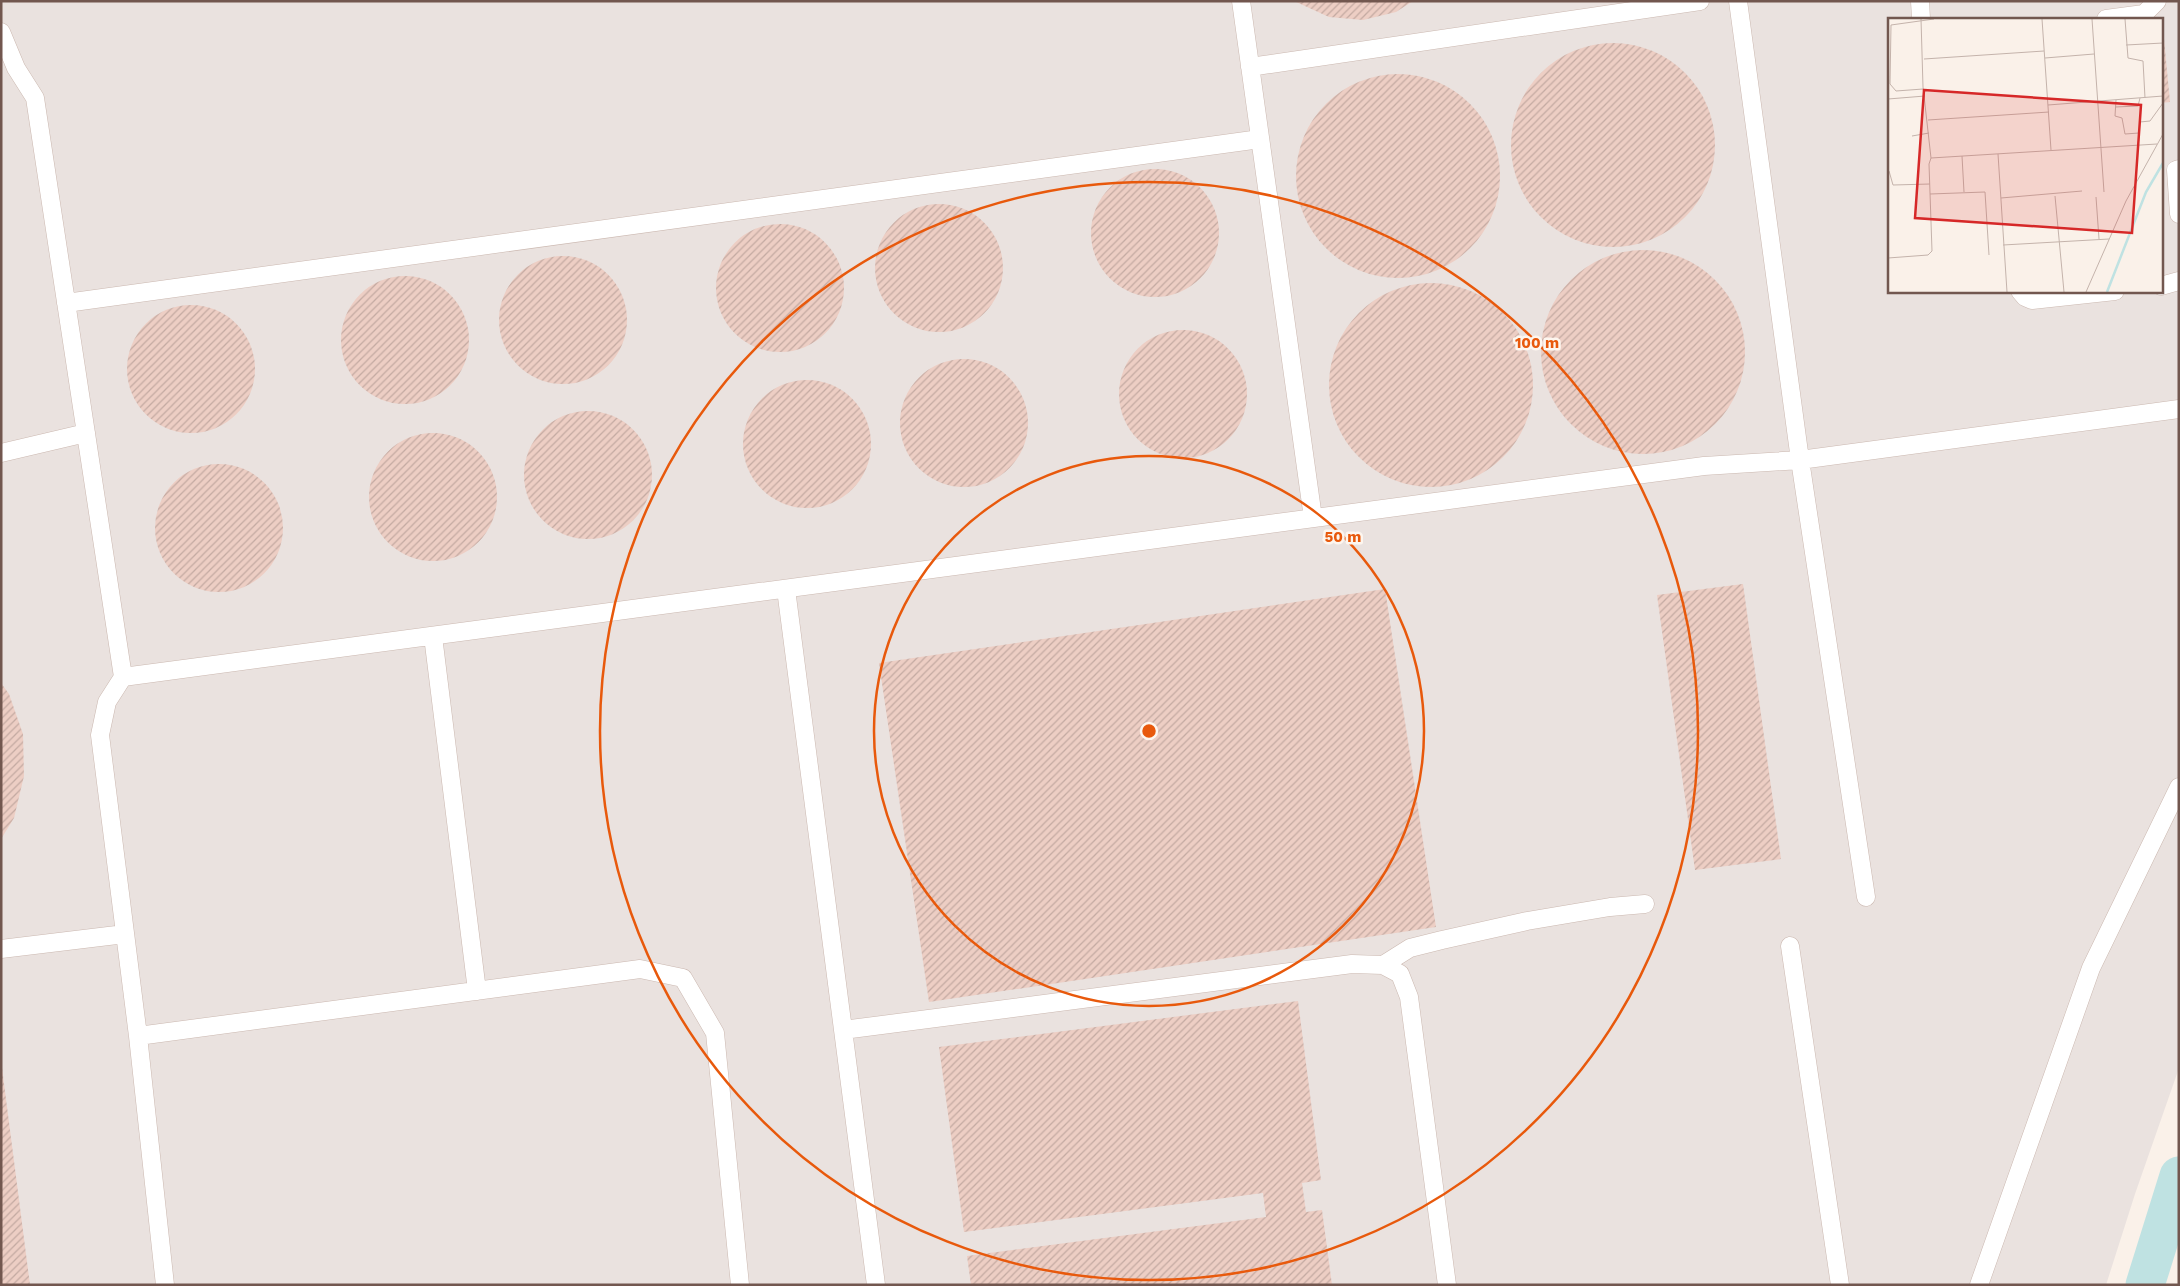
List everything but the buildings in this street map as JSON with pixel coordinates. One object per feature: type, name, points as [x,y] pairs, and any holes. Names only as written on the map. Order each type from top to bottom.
[{"type":"lane","points":[[1241,1],[1313,518]]},
{"type":"lane","points":[[1250,67],[1700,1]]},
{"type":"lane","points":[[1738,1],[1800,460],[1866,896]]},
{"type":"lane","points":[[1920,1],[1921,18]]},
{"type":"lane","points":[[2114,18],[2144,14],[2157,1]]},
{"type":"lane","points":[[1,32],[9,69],[34,98],[123,677],[107,702],[100,735],[126,934],[165,1285]]},
{"type":"lane","points":[[66,303],[1260,139]]},
{"type":"lane","points":[[2179,169],[2176,170],[2176,178],[2179,214]]},
{"type":"lane","points":[[2162,286],[2179,281]]},
{"type":"lane","points":[[2021,292],[2025,297],[2032,300],[2106,292]]},
{"type":"lane","points":[[123,677],[1704,466],[1800,460],[2179,409]]},
{"type":"lane","points":[[1,453],[86,433]]},
{"type":"lane","points":[[786,589],[876,1285]]},
{"type":"lane","points":[[432,636],[477,991]]},
{"type":"lane","points":[[1979,1285],[2091,968],[2179,788]]},
{"type":"lane","points":[[1383,965],[1410,948],[1442,940],[1527,921],[1610,907],[1645,904]]},
{"type":"lane","points":[[1,949],[126,934]]},
{"type":"lane","points":[[1790,946],[1840,1285]]},
{"type":"lane","points":[[843,1030],[1352,964],[1383,965],[1400,974],[1409,997],[1447,1285]]},
{"type":"lane","points":[[138,1036],[640,970],[683,978],[715,1033],[740,1285]]},
{"type":"shaded area","points":[[1,1],[2179,1],[2179,1068],[2135,1194],[2106,1285],[1,1285]]},
{"type":"waterway","points":[[2145,1285],[2179,1176]]}]
